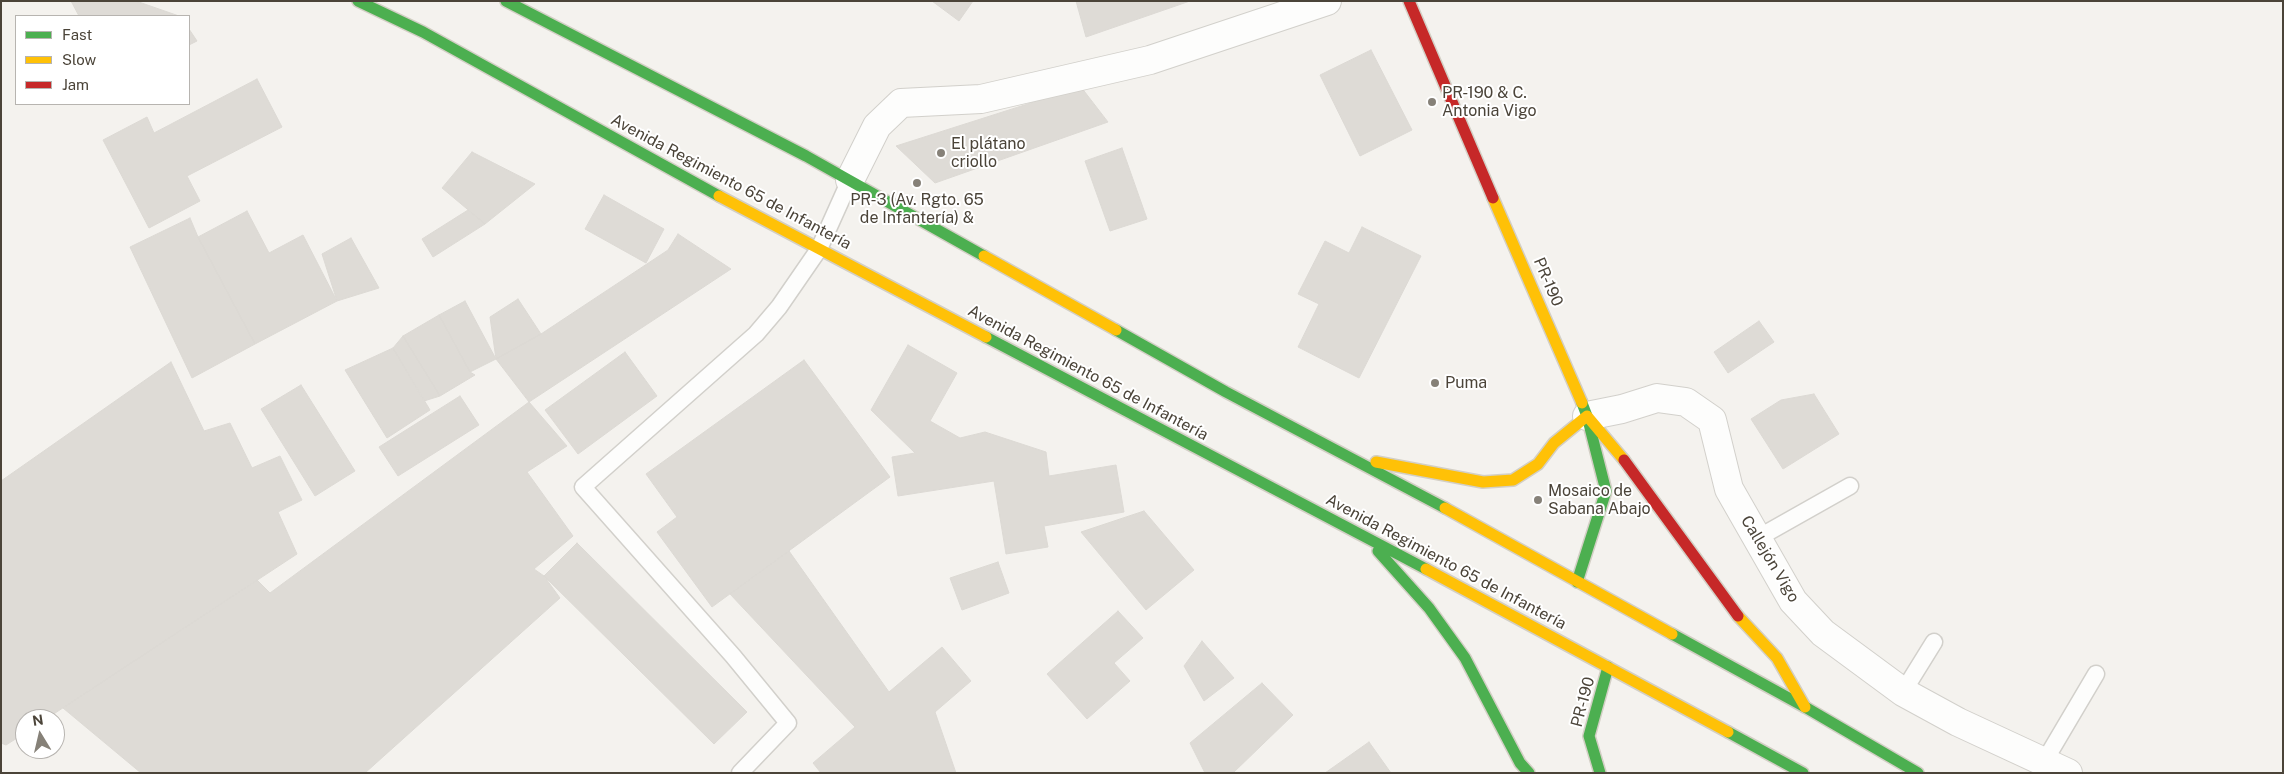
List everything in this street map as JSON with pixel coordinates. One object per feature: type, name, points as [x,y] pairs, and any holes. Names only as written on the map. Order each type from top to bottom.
[{"type":"main road","name":"Avenida Regimiento 65 de Infantería","points":[[358,1],[423,32],[819,249],[1364,535],[1803,773]]},
{"type":"main road","points":[[511,3],[850,180],[1226,392],[1352,458],[1805,707],[1918,773]]},
{"type":"main road","name":"PR-190","points":[[1416,3],[1587,416],[1606,491],[1577,582]]},
{"type":"main road","points":[[1352,458],[1483,482],[1514,480],[1538,464],[1554,443],[1587,416],[1628,465],[1737,615],[1776,658],[1805,707]]},
{"type":"main road","points":[[1364,535],[1430,608],[1465,658],[1520,763],[1529,773]]},
{"type":"main road","name":"PR-190","points":[[1600,773],[1589,736],[1608,667]]},
{"type":"street","points":[[850,180],[877,126],[901,103],[981,99],[1150,60],[1327,1]]},
{"type":"street","name":"Callejón Vigo","points":[[1587,416],[1622,409],[1657,398],[1686,402],[1712,420],[1729,489],[1793,601],[1823,633],[1903,692],[1958,722],[2068,773]]},
{"type":"lane","points":[[740,773],[788,723],[733,656],[583,487],[756,334],[779,307],[819,249],[850,180]]},
{"type":"lane","points":[[1756,538],[1850,486]]},
{"type":"lane","points":[[1903,692],[1934,642]]},
{"type":"lane","points":[[2044,762],[2096,674]]},
{"type":"building","points":[[71,1],[136,1],[176,15],[78,15]]},
{"type":"building","points":[[932,1],[973,1],[959,21]]},
{"type":"building","points":[[1076,1],[1190,1],[1086,37]]},
{"type":"building","points":[[190,30],[197,41],[190,44]]},
{"type":"building","points":[[1371,50],[1412,130],[1360,156],[1320,75]]},
{"type":"building","points":[[257,79],[282,127],[187,176],[200,201],[149,228],[103,140],[147,117],[154,133]]},
{"type":"building","points":[[1081,87],[1108,122],[935,183],[896,146]]},
{"type":"building","points":[[1122,148],[1147,219],[1110,231],[1085,161]]},
{"type":"building","points":[[472,152],[535,184],[485,224],[442,188]]},
{"type":"building","points":[[604,195],[664,229],[646,263],[585,229]]},
{"type":"building","points":[[468,210],[485,224],[433,257],[422,239]]},
{"type":"building","points":[[247,211],[269,253],[303,235],[337,301],[255,344],[198,237]]},
{"type":"building","points":[[190,218],[198,237],[255,344],[192,378],[130,247]]},
{"type":"building","points":[[1362,227],[1421,256],[1359,378],[1298,347],[1319,304],[1298,294],[1325,241],[1349,253]]},
{"type":"building","points":[[678,234],[731,269],[529,402],[496,359],[541,334],[668,250]]},
{"type":"building","points":[[351,238],[379,288],[337,301],[322,254]]},
{"type":"building","points":[[518,299],[541,334],[496,359],[490,317]]},
{"type":"building","points":[[465,301],[496,359],[470,372],[439,315]]},
{"type":"building","points":[[439,315],[470,372],[475,375],[440,396],[403,336]]},
{"type":"building","points":[[1759,321],[1774,342],[1728,373],[1714,352]]},
{"type":"building","points":[[403,336],[440,396],[424,401],[393,348]]},
{"type":"building","points":[[908,345],[957,373],[930,421],[960,438],[985,432],[1046,452],[1049,476],[1116,465],[1124,512],[1044,526],[1048,547],[1006,554],[994,481],[898,496],[892,457],[915,453],[871,410]]},
{"type":"building","points":[[393,348],[430,410],[387,438],[345,370]]},
{"type":"building","points":[[625,352],[657,396],[578,454],[545,410]]},
{"type":"building","points":[[804,360],[890,477],[712,607],[657,532],[677,517],[646,474]]},
{"type":"building","points":[[171,362],[204,431],[230,423],[252,468],[280,456],[302,500],[278,512],[297,554],[61,709],[15,709],[15,739],[6,745],[1,743],[1,481]]},
{"type":"building","points":[[301,385],[355,471],[315,496],[261,409]]},
{"type":"building","points":[[1814,394],[1839,434],[1783,469],[1751,419],[1781,400]]},
{"type":"building","points":[[460,396],[479,425],[398,476],[379,447]]},
{"type":"building","points":[[529,402],[567,446],[527,472],[573,536],[534,569],[544,576],[560,598],[365,773],[141,773],[63,708],[257,580],[270,593]]},
{"type":"building","points":[[1144,511],[1194,570],[1146,610],[1081,532]]},
{"type":"building","points":[[577,543],[747,712],[714,744],[544,576]]},
{"type":"building","points":[[789,551],[889,692],[942,647],[971,681],[935,712],[956,773],[821,773],[813,763],[855,727],[730,594]]},
{"type":"building","points":[[998,562],[1009,593],[962,610],[950,578]]},
{"type":"building","points":[[1118,611],[1143,638],[1114,663],[1130,681],[1087,719],[1047,674]]},
{"type":"building","points":[[1202,641],[1234,678],[1204,701],[1184,666]]},
{"type":"building","points":[[1262,683],[1293,715],[1233,773],[1205,773],[1190,743]]},
{"type":"building","points":[[1369,742],[1391,773],[1325,773]]},
{"type":"traffic: fast","points":[[358,1],[423,32],[719,196]]},
{"type":"traffic: fast","points":[[506,1],[806,156],[984,256]]},
{"type":"traffic: fast","points":[[1116,330],[1226,392],[1445,508]]},
{"type":"traffic: fast","points":[[986,337],[1426,569]]},
{"type":"traffic: fast","points":[[1577,582],[1606,491],[1582,403]]},
{"type":"traffic: fast","points":[[1378,551],[1429,608],[1465,658],[1520,763],[1529,773]]},
{"type":"traffic: fast","points":[[1672,634],[1805,707],[1918,773]]},
{"type":"traffic: fast","points":[[1600,773],[1589,736],[1608,667]]},
{"type":"traffic: fast","points":[[1728,732],[1803,773]]},
{"type":"traffic: slow","points":[[719,196],[986,337]]},
{"type":"traffic: slow","points":[[1493,198],[1582,403]]},
{"type":"traffic: slow","points":[[984,256],[1116,330]]},
{"type":"traffic: slow","points":[[1376,462],[1483,482],[1513,480],[1538,464],[1554,443],[1587,416],[1624,460]]},
{"type":"traffic: slow","points":[[1445,508],[1672,634]]},
{"type":"traffic: slow","points":[[1426,569],[1728,732]]},
{"type":"traffic: slow","points":[[1738,616],[1777,658],[1805,707]]},
{"type":"traffic: jam","points":[[1409,1],[1493,198]]},
{"type":"traffic: jam","points":[[1624,460],[1738,616]]},
{"type":"place","name":"PR-190 & C. Antonia Vigo","points":[[1432,102]]},
{"type":"place","name":"El plátano criollo","points":[[941,153]]},
{"type":"place","name":"PR-3 (Av. Rgto. 65 de Infantería) &","points":[[917,183]]},
{"type":"place","name":"Puma","points":[[1435,383]]},
{"type":"place","name":"Mosaico de Sabana Abajo","points":[[1538,500]]}]
